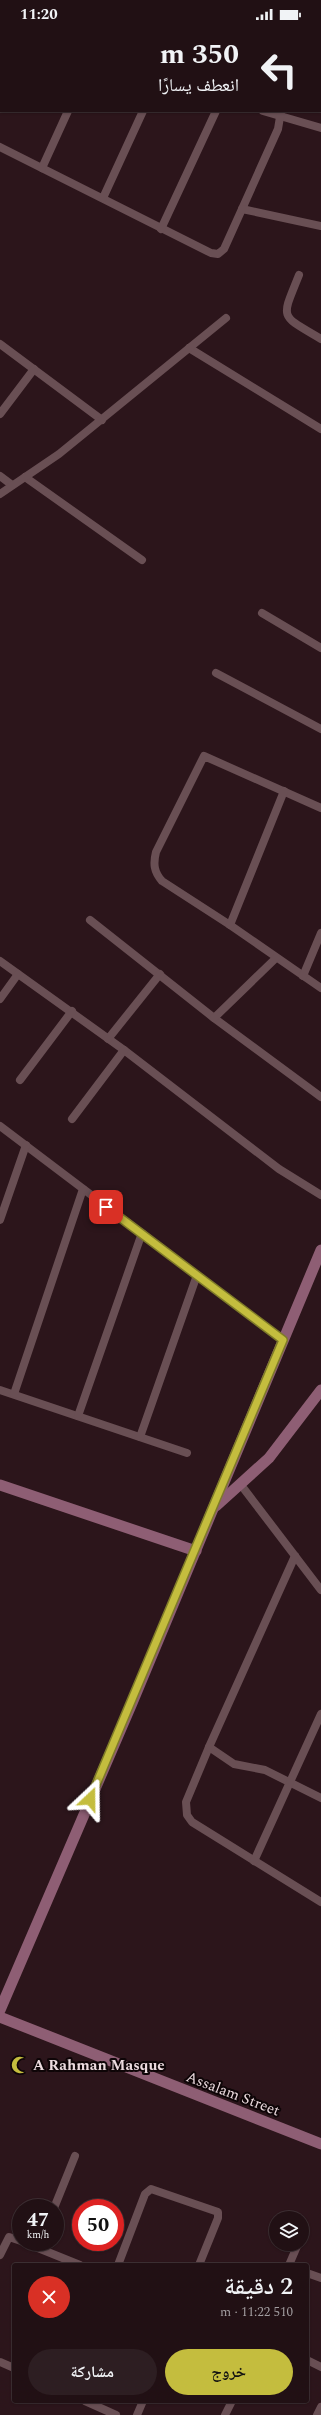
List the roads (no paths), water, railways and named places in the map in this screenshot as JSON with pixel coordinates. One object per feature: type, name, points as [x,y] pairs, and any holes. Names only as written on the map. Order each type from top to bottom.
[{"type":"main road","points":[[0,2010],[196,1551],[321,1250]]},
{"type":"main road","points":[[214,1508],[241,1486],[281,1444],[321,1390]]},
{"type":"main road","points":[[0,1485],[196,1551]]},
{"type":"main road","name":"Assalam Street","points":[[0,2017],[321,2144]]},
{"type":"street","points":[[42,168],[68,112]]},
{"type":"street","points":[[102,198],[143,112]]},
{"type":"street","points":[[161,229],[216,112]]},
{"type":"street","points":[[269,112],[281,114],[321,128]]},
{"type":"street","points":[[0,147],[161,229],[211,253],[218,254],[224,249],[278,130],[281,114]]},
{"type":"street","points":[[242,209],[321,226]]},
{"type":"street","points":[[299,275],[286,308],[286,314],[290,321],[321,339]]},
{"type":"street","points":[[0,494],[59,454],[226,318]]},
{"type":"street","points":[[0,344],[102,420]]},
{"type":"street","points":[[189,348],[321,429]]},
{"type":"street","points":[[0,414],[34,369]]},
{"type":"street","points":[[0,476],[12,485]]},
{"type":"street","points":[[25,476],[142,560]]},
{"type":"street","points":[[262,613],[321,648]]},
{"type":"street","points":[[216,673],[321,729]]},
{"type":"street","points":[[321,808],[204,756],[156,852],[154,868],[162,881],[230,925],[321,988]]},
{"type":"street","points":[[230,925],[284,792]]},
{"type":"street","points":[[90,920],[214,1018],[321,1097]]},
{"type":"street","points":[[303,976],[321,933]]},
{"type":"street","points":[[214,1018],[276,958]]},
{"type":"street","points":[[0,961],[72,1011],[260,1156],[293,1179],[321,1195]]},
{"type":"street","points":[[0,999],[18,974]]},
{"type":"street","points":[[108,1039],[160,974]]},
{"type":"street","points":[[20,1080],[72,1011]]},
{"type":"street","points":[[72,1119],[124,1050]]},
{"type":"street","points":[[0,1126],[283,1340]]},
{"type":"street","points":[[0,1220],[26,1145]]},
{"type":"street","points":[[14,1394],[83,1189]]},
{"type":"street","points":[[78,1416],[142,1233]]},
{"type":"street","points":[[140,1437],[197,1275]]},
{"type":"street","points":[[0,1390],[186,1453]]},
{"type":"street","points":[[241,1486],[321,1590]]},
{"type":"street","points":[[295,1556],[209,1746],[186,1802],[187,1815],[192,1822],[321,1902]]},
{"type":"street","points":[[254,1861],[321,1714]]},
{"type":"street","points":[[209,1746],[234,1764],[265,1770],[321,1798]]},
{"type":"street","points":[[58,2199],[75,2156]]},
{"type":"street","points":[[119,2263],[145,2194],[151,2189],[218,2212],[218,2218],[200,2263]]},
{"type":"street","points":[[0,2255],[8,2238],[12,2237]]},
{"type":"street","points":[[51,2251],[76,2263]]},
{"type":"street","points":[[290,2263],[295,2251]]},
{"type":"street","points":[[309,2273],[321,2278]]},
{"type":"street","points":[[309,2361],[321,2367]]},
{"type":"street","points":[[0,2362],[12,2367]]},
{"type":"street","points":[[89,2403],[116,2415]]},
{"type":"street","points":[[137,2415],[142,2403]]},
{"type":"street","points":[[225,2415],[231,2403]]},
{"type":"street","points":[[317,2415],[321,2407]]},
{"type":"place","name":"A Rahman Masque","points":[[20,2065]]}]
